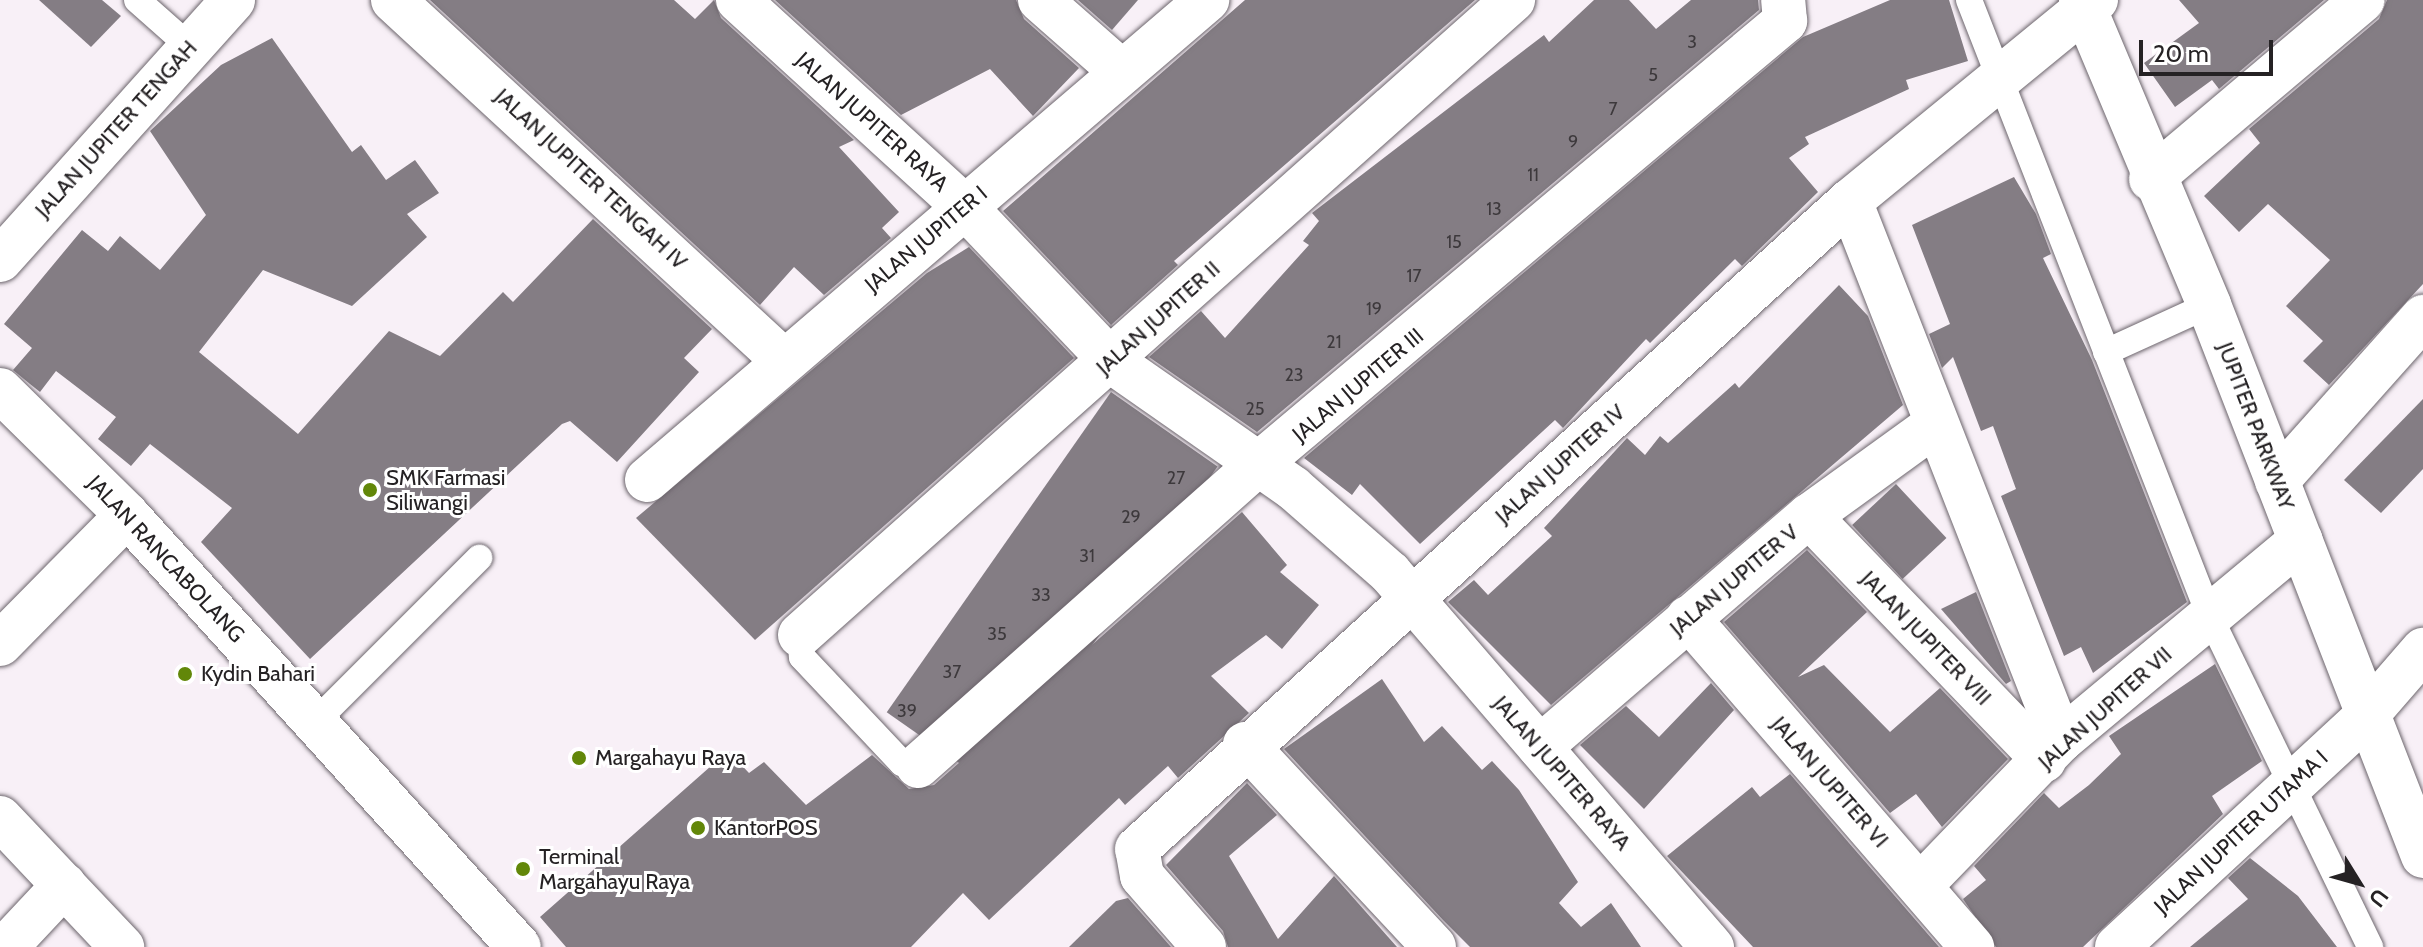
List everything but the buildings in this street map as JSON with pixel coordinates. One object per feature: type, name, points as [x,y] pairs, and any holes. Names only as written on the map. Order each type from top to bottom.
[{"type":"street","name":"JALAN JUPITER TENGAH","points":[[0,260],[105,135],[233,0]]},
{"type":"street","name":"JALAN JUPITER TENGAH IV","points":[[393,0],[784,361]]},
{"type":"street","name":"JALAN JUPITER RAYA","points":[[738,0],[965,207],[1111,361],[1255,467],[1278,505],[1374,587],[1409,601],[1712,947]]},
{"type":"street","points":[[1040,0],[1122,72]]},
{"type":"street","name":"JALAN JUPITER I","points":[[647,480],[1207,0]]},
{"type":"street","name":"JALAN JUPITER II","points":[[800,635],[1513,0]]},
{"type":"street","name":"JALAN JUPITER III","points":[[918,766],[1255,467],[1785,21],[1783,0]]},
{"type":"street","points":[[2151,179],[2363,0]]},
{"type":"street","name":"JALAN JUPITER IV","points":[[1204,947],[1142,876],[1137,849],[1245,744],[1409,601],[1850,201],[2000,79],[2087,3]]},
{"type":"street","name":"JUPITER PARKWAY","points":[[2087,3],[2151,179],[2209,305],[2301,540],[2365,717],[2423,856]]},
{"type":"street","points":[[1850,201],[1936,424],[2053,750]]},
{"type":"street","points":[[2277,481],[2423,317]]},
{"type":"street","name":"JALAN RANCABOLANG","points":[[0,390],[127,515],[519,947]]},
{"type":"street","name":"JALAN JUPITER V","points":[[1540,747],[1809,516],[1936,424]]},
{"type":"street","points":[[0,644],[127,515]]},
{"type":"street","name":"JALAN JUPITER VIII","points":[[1809,516],[2053,750]]},
{"type":"street","name":"JALAN JUPITER VII","points":[[1920,886],[2053,750],[2301,540]]},
{"type":"street","name":"JALAN JUPITER VI","points":[[1688,618],[1972,947]]},
{"type":"street","name":"JALAN JUPITER UTAMA I","points":[[2117,947],[2365,717],[2423,650]]},
{"type":"street","points":[[1245,744],[1434,947]]},
{"type":"street","points":[[0,818],[122,947]]},
{"type":"street","points":[[6,947],[64,885]]},
{"type":"lane","points":[[137,0],[189,46]]},
{"type":"lane","points":[[1969,0],[2210,617],[2294,784],[2370,947]]},
{"type":"lane","points":[[2106,352],[2209,305]]},
{"type":"lane","points":[[316,721],[479,558]]},
{"type":"lane","points":[[800,635],[802,657],[902,763],[918,766]]},
{"type":"place","name":"SMK Farmasi Siliwangi","points":[[370,490]]},
{"type":"place","name":"Kydin Bahari","points":[[185,674]]},
{"type":"place","name":"Margahayu Raya","points":[[579,758]]},
{"type":"place","name":"KantorPOS","points":[[698,828]]},
{"type":"place","name":"Terminal Margahayu Raya","points":[[523,869]]}]
